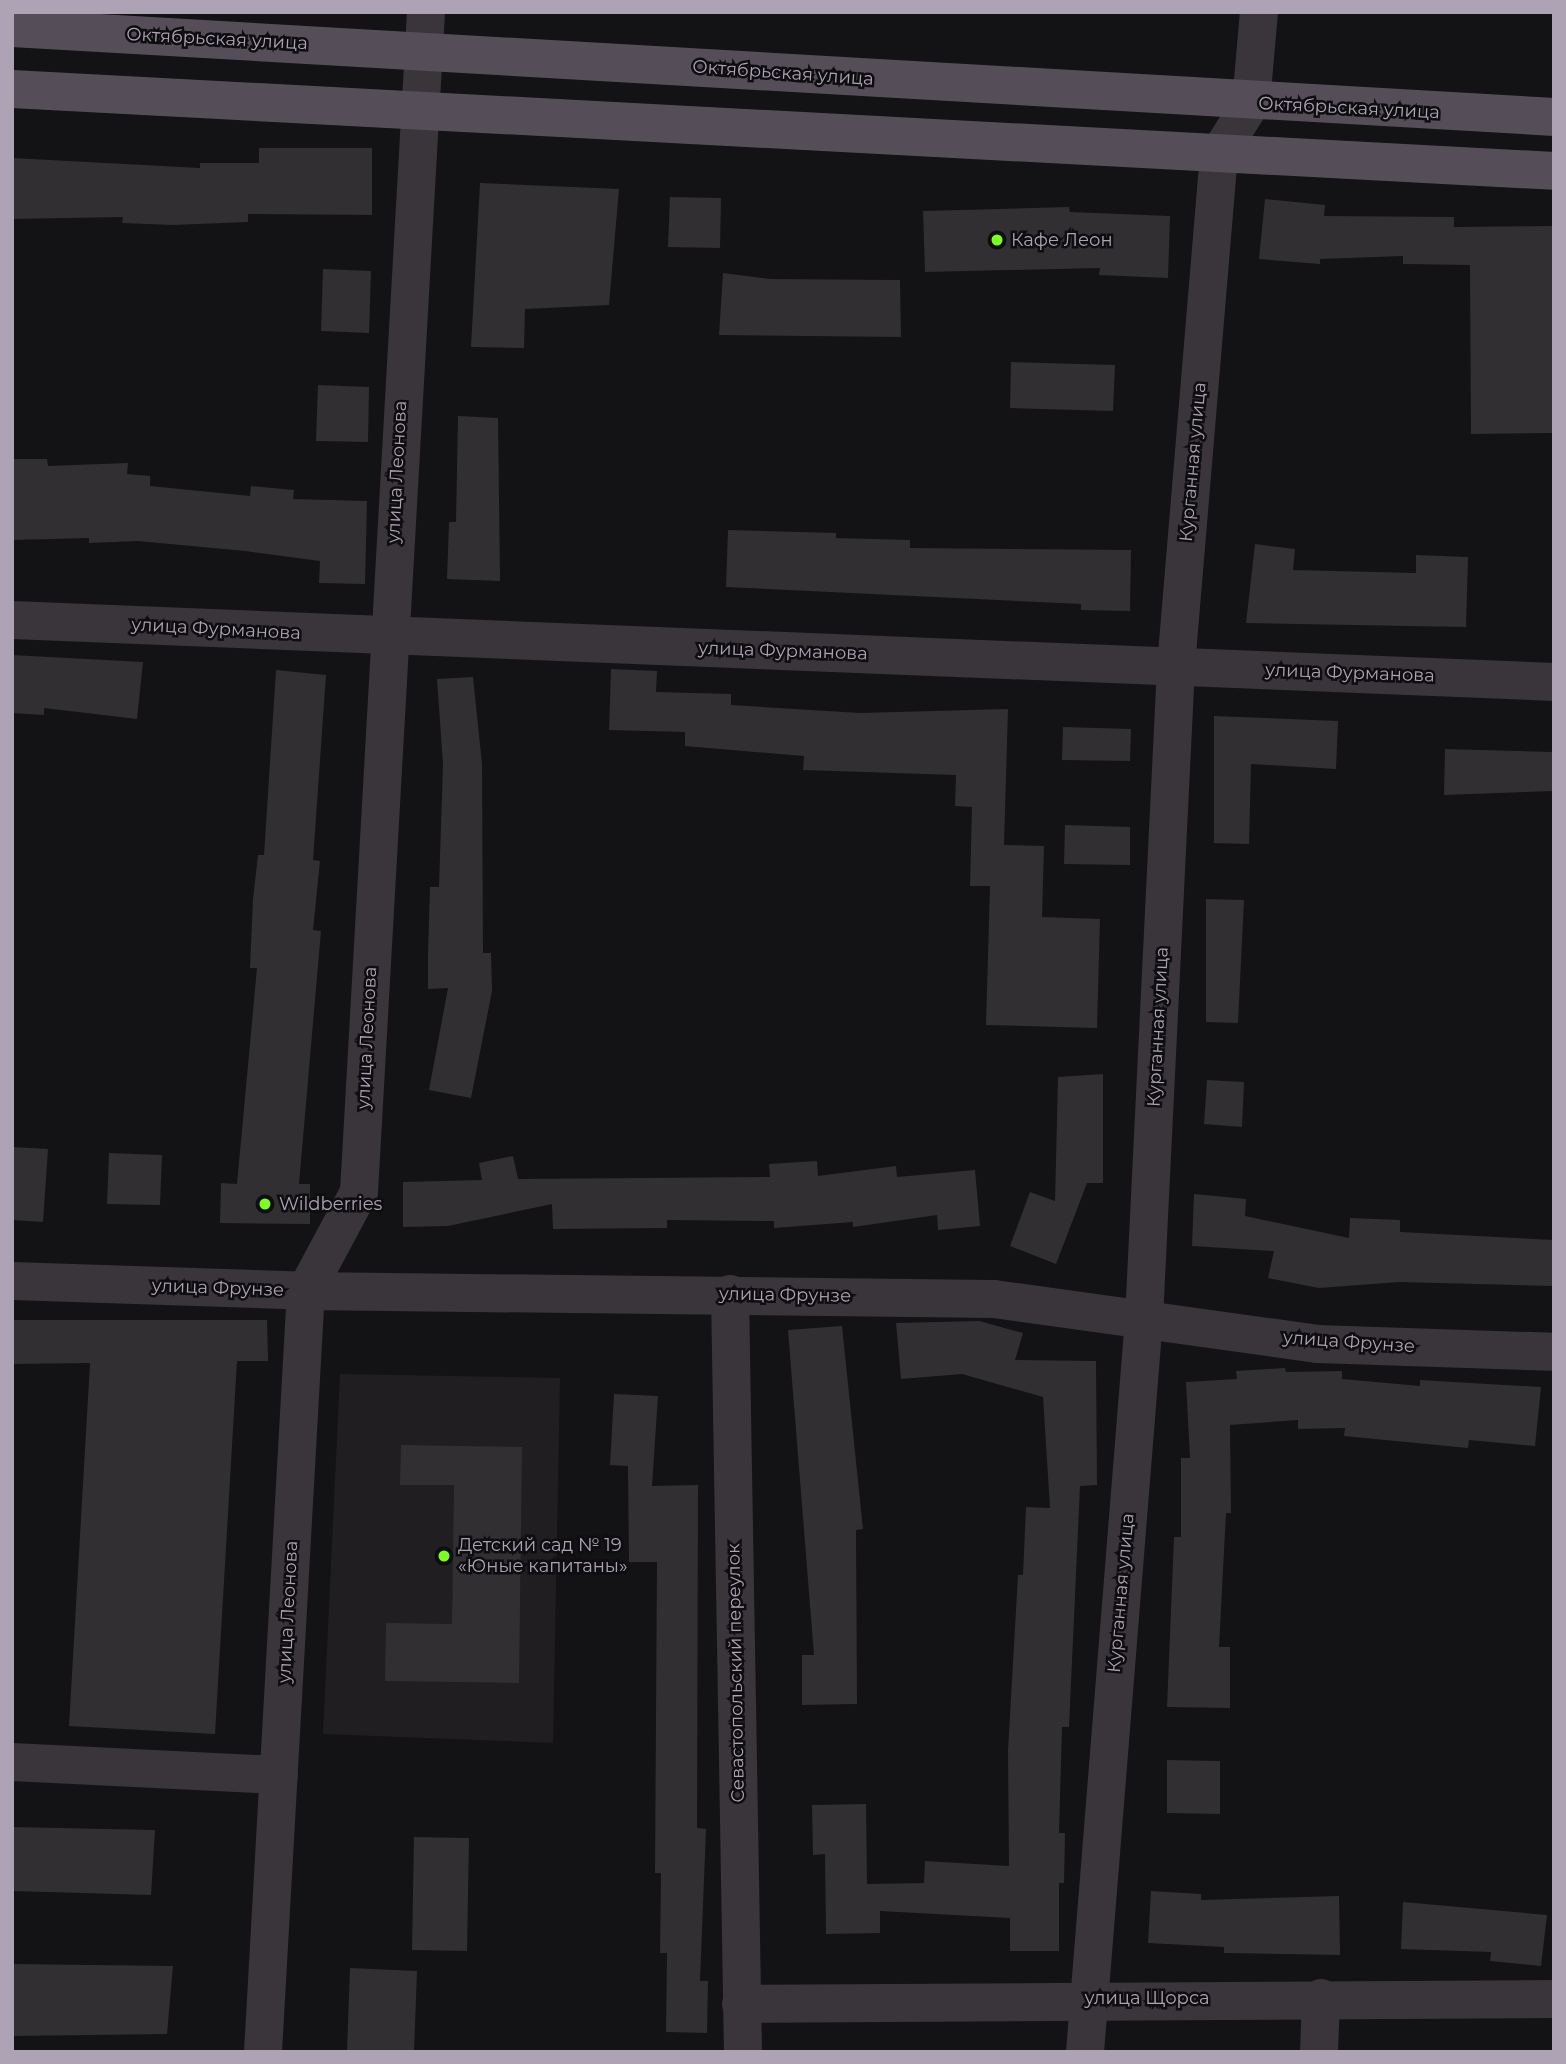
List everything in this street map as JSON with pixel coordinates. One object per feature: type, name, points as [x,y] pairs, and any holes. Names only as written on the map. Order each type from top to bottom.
[{"type":"main road","name":"Октябрьская улица","points":[[12,28],[423,50],[1251,103],[1554,117]]},
{"type":"main road","points":[[12,89],[1554,171]]},
{"type":"street","name":"улица Леонова","points":[[264,2052],[306,1291],[359,1192],[388,637],[426,12]]},
{"type":"street","name":"Курганная улица","points":[[1085,2052],[1087,1998],[1144,1319],[1176,666],[1219,154],[1251,103],[1259,12]]},
{"type":"street","name":"улица Фурманова","points":[[12,620],[1554,682]]},
{"type":"street","name":"улица Фрунзе","points":[[12,1281],[306,1291],[730,1293],[994,1299],[1317,1343],[1554,1352]]},
{"type":"street","name":"Севастопольский переулок","points":[[730,1293],[743,2052]]},
{"type":"street","points":[[12,1762],[279,1775]]},
{"type":"street","name":"улица Щорса","points":[[741,2004],[1087,1998],[1554,1998]]},
{"type":"street","points":[[1319,2052],[1321,1998]]},
{"type":"shaded area","name":"Детский сад № 19 «Юные капитаны»","points":[[340,1374],[560,1378],[553,1743],[323,1734]]},
{"type":"building","points":[[259,148],[372,148],[372,215],[248,214],[248,222],[173,225],[122,223],[123,217],[12,219],[12,158],[200,168],[200,163],[259,163]]},
{"type":"building","points":[[480,183],[619,189],[609,305],[525,309],[524,348],[471,347]]},
{"type":"building","points":[[670,197],[721,198],[720,248],[668,247]]},
{"type":"building","points":[[1265,199],[1325,205],[1324,216],[1454,217],[1454,227],[1554,226],[1554,433],[1471,434],[1470,265],[1403,264],[1403,256],[1320,259],[1320,264],[1259,259]]},
{"type":"building","points":[[1069,207],[1070,212],[1170,216],[1168,278],[1099,275],[1100,268],[925,272],[923,211]]},
{"type":"building","points":[[323,269],[371,271],[369,333],[321,331]]},
{"type":"building","points":[[723,273],[771,279],[900,280],[901,337],[719,335]]},
{"type":"building","points":[[1011,362],[1115,365],[1113,411],[1010,408]]},
{"type":"building","points":[[318,385],[369,387],[368,442],[316,441]]},
{"type":"building","points":[[458,416],[498,418],[500,581],[447,579],[449,522],[456,522]]},
{"type":"building","points":[[12,459],[47,459],[48,466],[128,463],[127,474],[150,476],[150,486],[250,496],[251,486],[294,490],[293,499],[367,501],[365,584],[319,583],[320,561],[245,551],[138,541],[89,543],[89,538],[12,540]]},
{"type":"building","points":[[728,530],[836,533],[836,538],[910,540],[910,548],[1131,550],[1130,611],[1081,610],[1081,604],[726,587]]},
{"type":"building","points":[[1255,544],[1295,549],[1293,570],[1416,573],[1416,555],[1468,557],[1466,627],[1246,623]]},
{"type":"building","points":[[12,655],[143,662],[137,719],[44,708],[44,715],[12,713]]},
{"type":"building","points":[[611,669],[657,671],[656,692],[731,694],[731,705],[860,713],[1008,709],[1004,845],[1044,846],[1042,917],[1100,919],[1097,1028],[986,1025],[990,886],[970,886],[972,807],[955,806],[956,775],[803,770],[804,756],[685,746],[685,732],[609,730]]},
{"type":"building","points":[[276,670],[326,675],[313,860],[320,861],[313,930],[321,931],[299,1184],[310,1184],[310,1224],[220,1223],[221,1183],[237,1184],[257,968],[250,968],[253,899],[258,855],[264,855]]},
{"type":"building","points":[[473,677],[482,764],[483,953],[491,953],[492,991],[471,1098],[429,1090],[448,988],[428,989],[428,954],[430,887],[439,887],[443,764],[437,679]]},
{"type":"building","points":[[1214,716],[1338,721],[1336,769],[1251,764],[1249,844],[1214,843]]},
{"type":"building","points":[[1063,727],[1131,729],[1130,761],[1062,760]]},
{"type":"building","points":[[1445,749],[1554,752],[1554,791],[1444,795]]},
{"type":"building","points":[[1065,825],[1130,827],[1130,865],[1064,864]]},
{"type":"building","points":[[1206,899],[1244,900],[1238,1023],[1206,1022]]},
{"type":"building","points":[[1103,1074],[1103,1183],[1087,1183],[1056,1264],[1010,1246],[1030,1192],[1055,1201],[1058,1077]]},
{"type":"building","points":[[1207,1080],[1244,1082],[1242,1127],[1204,1124]]},
{"type":"building","points":[[12,1147],[48,1149],[43,1222],[12,1220]]},
{"type":"building","points":[[109,1153],[162,1155],[160,1205],[107,1204]]},
{"type":"building","points":[[513,1156],[518,1179],[770,1177],[769,1164],[817,1161],[818,1176],[896,1166],[897,1177],[975,1170],[980,1226],[938,1230],[937,1215],[853,1227],[853,1222],[774,1228],[774,1221],[667,1220],[667,1228],[553,1229],[552,1204],[448,1226],[403,1227],[403,1182],[482,1180],[479,1163]]},
{"type":"building","points":[[1194,1194],[1246,1199],[1245,1216],[1349,1238],[1350,1218],[1400,1220],[1400,1232],[1554,1240],[1554,1286],[1399,1282],[1319,1288],[1268,1278],[1274,1251],[1192,1246]]},
{"type":"building","points":[[12,1320],[267,1320],[268,1361],[237,1361],[215,1734],[69,1726],[90,1363],[12,1364]]},
{"type":"building","points":[[979,1321],[1023,1333],[1015,1360],[1096,1361],[1097,1485],[1080,1486],[1069,1727],[1062,1727],[1059,1833],[1065,1833],[1064,1883],[1059,1883],[1059,1951],[1010,1951],[1010,1918],[880,1911],[880,1933],[826,1934],[825,1854],[813,1855],[812,1805],[866,1804],[867,1884],[924,1883],[925,1861],[1009,1866],[1008,1750],[1018,1575],[1023,1575],[1026,1507],[1050,1508],[1043,1397],[962,1374],[901,1379],[896,1323]]},
{"type":"building","points":[[842,1326],[863,1529],[856,1530],[857,1704],[802,1705],[802,1655],[814,1655],[788,1330]]},
{"type":"building","points":[[1285,1368],[1286,1372],[1342,1371],[1342,1379],[1420,1386],[1420,1380],[1541,1387],[1535,1446],[1469,1440],[1468,1448],[1344,1436],[1345,1428],[1298,1429],[1298,1420],[1230,1425],[1231,1513],[1226,1513],[1219,1647],[1230,1647],[1230,1708],[1167,1707],[1174,1537],[1181,1537],[1181,1458],[1190,1458],[1186,1382],[1237,1379],[1236,1371]]},
{"type":"building","points":[[614,1394],[658,1396],[652,1486],[698,1485],[697,1828],[706,1829],[700,1981],[708,1981],[707,2033],[666,2032],[667,1953],[660,1953],[661,1873],[655,1873],[657,1562],[629,1562],[628,1466],[610,1465]]},
{"type":"building","points":[[401,1445],[522,1447],[519,1683],[385,1681],[386,1623],[452,1624],[454,1485],[400,1485]]},
{"type":"building","points":[[1167,1760],[1220,1761],[1220,1814],[1167,1813]]},
{"type":"building","points":[[12,1827],[155,1830],[151,1895],[12,1891]]},
{"type":"building","points":[[414,1837],[469,1838],[467,1951],[412,1950]]},
{"type":"building","points":[[1151,1891],[1201,1894],[1201,1900],[1339,1896],[1340,1955],[1224,1953],[1224,1947],[1148,1943]]},
{"type":"building","points":[[1403,1902],[1547,1915],[1541,1966],[1490,1961],[1491,1952],[1401,1949]]},
{"type":"building","points":[[12,1964],[173,1966],[167,2034],[12,2036]]},
{"type":"building","points":[[350,1968],[417,1971],[414,2052],[347,2052]]},
{"type":"place","name":"Кафе Леон","points":[[997,240]]},
{"type":"place","name":"Wildberries","points":[[265,1204]]},
{"type":"place","name":"Детский сад № 19 «Юные капитаны»","points":[[444,1556]]}]
